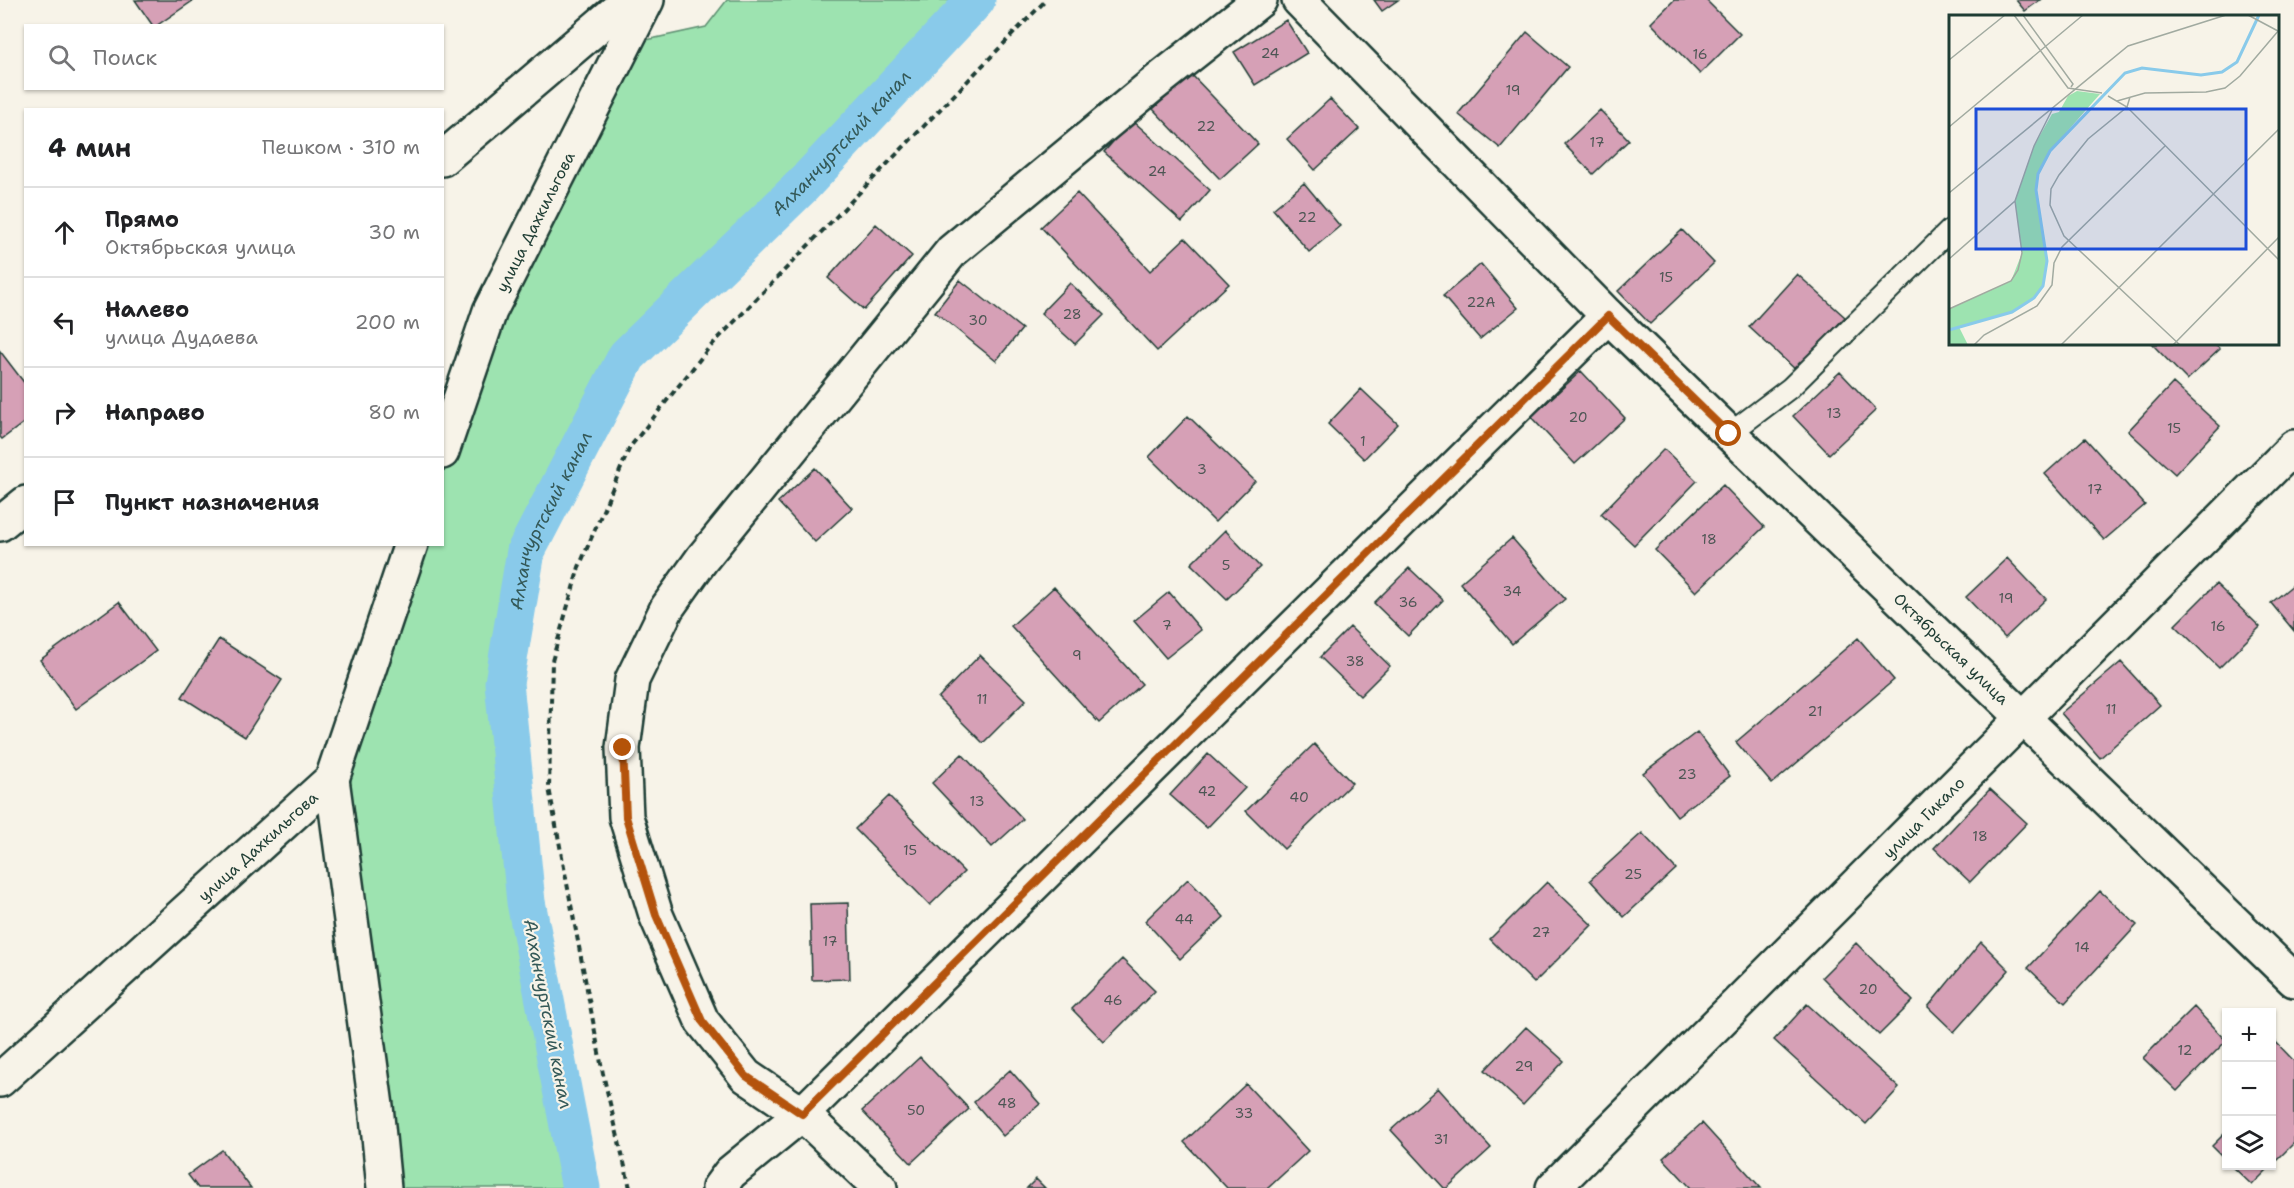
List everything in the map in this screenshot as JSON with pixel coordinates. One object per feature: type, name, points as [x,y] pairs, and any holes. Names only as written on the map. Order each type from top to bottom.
[{"type":"street","points":[[444,157],[628,0]]},
{"type":"street","name":"улица Дахкильгова","points":[[444,446],[490,311],[647,0]]},
{"type":"street","points":[[880,1188],[802,1114],[746,1076],[702,1021],[656,915],[626,817],[623,748],[632,680],[667,608],[702,559],[952,251],[1150,87],[1260,0]]},
{"type":"street","name":"Октябрьская улица","points":[[1299,0],[1608,316],[2294,980]]},
{"type":"street","points":[[719,1188],[730,1173],[802,1114],[1608,316]]},
{"type":"street","name":"улица Гикало","points":[[1553,1188],[2294,447]]},
{"type":"street","points":[[0,524],[24,505]]},
{"type":"street","name":"улица Дахкильгова","points":[[0,1080],[332,779],[410,546]]},
{"type":"street","points":[[332,779],[376,1106],[384,1188]]},
{"type":"lane","points":[[1729,434],[1790,388],[1949,231]]},
{"type":"green space","points":[[727,0],[953,0],[803,185],[627,356],[526,551],[504,683],[526,902],[580,1188],[384,1188],[332,779],[411,546],[444,546],[444,449],[490,311],[642,41],[706,27]]},
{"type":"building","points":[[135,0],[194,0],[159,24],[152,24]]},
{"type":"building","points":[[1374,0],[1398,0],[1382,11]]},
{"type":"building","points":[[1674,0],[1706,0],[1740,34],[1700,74],[1651,23]]},
{"type":"building","points":[[2016,0],[2040,0],[2025,11]]},
{"type":"building","points":[[1286,20],[1307,53],[1255,85],[1234,52]]},
{"type":"building","points":[[1527,32],[1568,67],[1500,148],[1458,114]]},
{"type":"building","points":[[1191,74],[1258,144],[1220,179],[1153,109]]},
{"type":"building","points":[[1330,99],[1359,129],[1315,170],[1287,139]]},
{"type":"building","points":[[1600,110],[1629,140],[1593,174],[1564,144]]},
{"type":"building","points":[[1132,120],[1210,190],[1182,222],[1104,152]]},
{"type":"building","points":[[1304,183],[1340,226],[1309,252],[1273,209]]},
{"type":"building","points":[[1077,193],[1150,271],[1185,238],[1229,284],[1157,351],[1041,227]]},
{"type":"building","points":[[876,224],[912,256],[864,310],[828,278]]},
{"type":"building","points":[[1682,230],[1714,263],[1650,324],[1618,291]]},
{"type":"building","points":[[1481,264],[1518,308],[1480,339],[1443,296]]},
{"type":"building","points":[[1797,274],[1845,317],[1796,370],[1749,327]]},
{"type":"building","points":[[960,280],[1022,329],[996,361],[935,312]]},
{"type":"building","points":[[1070,283],[1104,315],[1075,344],[1041,313]]},
{"type":"building","points":[[2153,345],[2215,345],[2220,349],[2187,380]]},
{"type":"building","points":[[0,351],[24,382],[24,422],[2,439],[0,437]]},
{"type":"building","points":[[1581,371],[1625,418],[1575,464],[1531,417]]},
{"type":"building","points":[[1840,372],[1876,410],[1829,454],[1793,416]]},
{"type":"building","points":[[2173,383],[2220,426],[2175,474],[2128,431]]},
{"type":"building","points":[[1361,389],[1398,424],[1364,459],[1328,424]]},
{"type":"building","points":[[1188,416],[1255,481],[1215,522],[1149,457]]},
{"type":"building","points":[[2085,438],[2145,505],[2104,540],[2045,474]]},
{"type":"building","points":[[1664,449],[1697,481],[1634,545],[1601,514]]},
{"type":"building","points":[[815,468],[852,508],[815,542],[778,502]]},
{"type":"building","points":[[1723,485],[1764,527],[1696,592],[1655,550]]},
{"type":"building","points":[[1225,530],[1260,567],[1227,599],[1191,564]]},
{"type":"building","points":[[1512,538],[1565,599],[1512,644],[1460,583]]},
{"type":"building","points":[[2007,558],[2046,599],[2005,638],[1966,597]]},
{"type":"building","points":[[1409,568],[1443,600],[1408,636],[1374,603]]},
{"type":"building","points":[[2216,584],[2260,627],[2219,668],[2175,625]]},
{"type":"building","points":[[2294,584],[2294,631],[2271,603]]},
{"type":"building","points":[[1054,587],[1142,684],[1099,723],[1011,626]]},
{"type":"building","points":[[1169,592],[1201,630],[1166,658],[1134,621]]},
{"type":"building","points":[[119,602],[156,651],[76,709],[40,660]]},
{"type":"building","points":[[1350,627],[1390,666],[1360,696],[1320,657]]},
{"type":"building","points":[[1858,638],[1894,680],[1772,784],[1736,742]]},
{"type":"building","points":[[219,639],[282,680],[245,737],[182,697]]},
{"type":"building","points":[[980,655],[1026,700],[983,743],[938,698]]},
{"type":"building","points":[[2121,662],[2160,705],[2100,758],[2061,713]]},
{"type":"building","points":[[1697,732],[1730,776],[1677,816],[1643,773]]},
{"type":"building","points":[[1314,744],[1352,783],[1284,849],[1246,811]]},
{"type":"building","points":[[962,754],[1023,819],[992,847],[932,783]]},
{"type":"building","points":[[1208,754],[1245,788],[1207,828],[1170,795]]},
{"type":"building","points":[[1990,789],[2027,823],[1970,882],[1934,848]]},
{"type":"building","points":[[889,796],[964,872],[930,905],[855,829]]},
{"type":"building","points":[[1642,833],[1676,869],[1624,917],[1590,880]]},
{"type":"building","points":[[1188,879],[1224,917],[1180,959],[1145,921]]},
{"type":"building","points":[[1547,882],[1592,925],[1534,983],[1490,939]]},
{"type":"building","points":[[2100,891],[2137,925],[2065,1003],[2028,968]]},
{"type":"building","points":[[848,903],[850,979],[812,980],[810,904]]},
{"type":"building","points":[[1981,942],[2009,970],[1954,1032],[1928,1007]]},
{"type":"building","points":[[1856,943],[1913,1001],[1879,1035],[1822,977]]},
{"type":"building","points":[[1122,959],[1155,991],[1104,1042],[1072,1009]]},
{"type":"building","points":[[1807,1004],[1899,1088],[1866,1124],[1774,1040]]},
{"type":"building","points":[[2194,1007],[2222,1037],[2222,1045],[2177,1091],[2143,1058]]},
{"type":"building","points":[[1526,1027],[1564,1061],[1523,1105],[1485,1070]]},
{"type":"building","points":[[2276,1042],[2294,1061],[2294,1143],[2276,1161]]},
{"type":"building","points":[[920,1057],[969,1109],[911,1163],[862,1111]]},
{"type":"building","points":[[1010,1070],[1040,1104],[1003,1136],[974,1102]]},
{"type":"building","points":[[1246,1084],[1308,1151],[1268,1188],[1227,1188],[1184,1142]]},
{"type":"building","points":[[1438,1088],[1491,1148],[1447,1188],[1444,1188],[1391,1130]]},
{"type":"building","points":[[1702,1123],[1761,1188],[1691,1188],[1663,1158]]},
{"type":"building","points":[[2222,1136],[2222,1156],[2212,1146]]},
{"type":"building","points":[[222,1150],[251,1188],[198,1188],[188,1175]]},
{"type":"building","points":[[2236,1170],[2267,1170],[2252,1185]]},
{"type":"building","points":[[1036,1179],[1045,1188],[1027,1188]]},
{"type":"waterway","name":"Алханчуртский канал","points":[[581,1188],[526,902],[504,683],[526,551],[627,356],[803,185],[976,0]]},
{"type":"route","points":[[623,748],[626,817],[656,915],[702,1021],[746,1076],[802,1114],[1608,316],[1729,434]]}]
